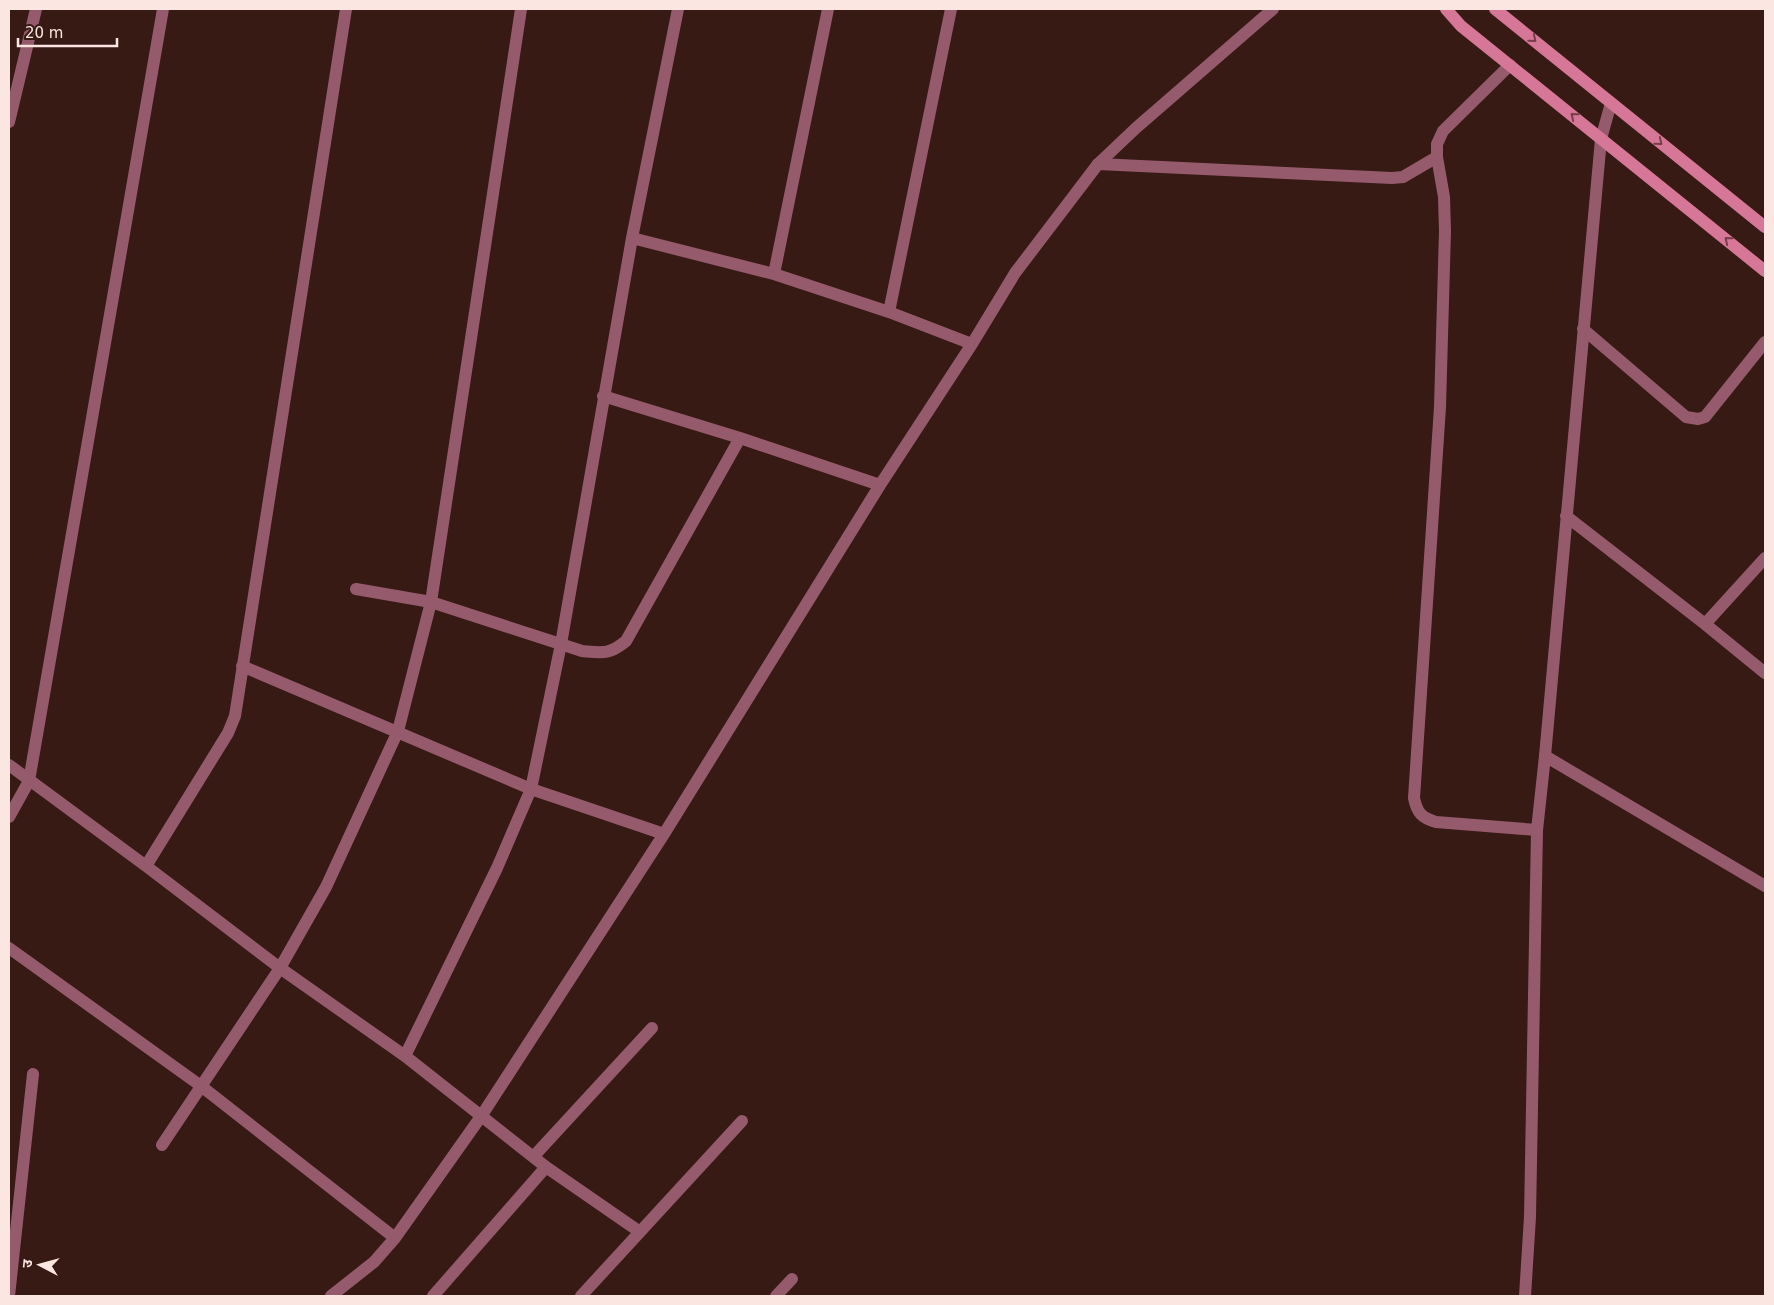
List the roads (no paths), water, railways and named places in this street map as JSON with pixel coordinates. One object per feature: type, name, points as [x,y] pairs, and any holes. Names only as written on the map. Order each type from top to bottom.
[{"type":"main road","points":[[1446,9],[1461,26],[1765,271]]},
{"type":"main road","points":[[1495,9],[1765,227]]},
{"type":"street","points":[[9,122],[36,9]]},
{"type":"street","points":[[9,818],[29,781],[163,9]]},
{"type":"street","points":[[146,866],[228,733],[235,716],[346,9]]},
{"type":"street","points":[[162,1145],[280,968],[326,887],[398,731],[430,602],[521,9]]},
{"type":"street","points":[[405,1056],[497,868],[531,789],[561,644],[632,238],[678,9]]},
{"type":"street","points":[[774,274],[828,9]]},
{"type":"street","points":[[888,312],[951,9]]},
{"type":"street","points":[[332,1296],[374,1262],[395,1238],[482,1115],[664,834],[880,485],[972,344],[1015,273],[1098,164],[1136,128],[1274,9]]},
{"type":"street","points":[[1510,65],[1444,131],[1437,144],[1437,157],[1444,197],[1445,231],[1440,407],[1414,798],[1419,814],[1426,819],[1436,822],[1537,830]]},
{"type":"street","points":[[1525,1296],[1530,1217],[1537,830],[1601,139],[1611,103]]},
{"type":"street","points":[[1098,164],[1392,178],[1403,177],[1437,157]]},
{"type":"street","points":[[632,238],[774,274],[888,312],[972,344]]},
{"type":"street","points":[[1583,329],[1686,417],[1692,419],[1705,417],[1765,342]]},
{"type":"street","points":[[603,396],[740,438],[880,485]]},
{"type":"street","points":[[356,589],[430,602],[582,651],[604,654],[617,649],[626,641],[740,438]]},
{"type":"street","points":[[1566,516],[1765,673]]},
{"type":"street","points":[[1705,624],[1765,558]]},
{"type":"street","points":[[242,666],[531,789],[664,834]]},
{"type":"street","points":[[1545,756],[1765,886]]},
{"type":"street","points":[[9,765],[280,968],[405,1056],[546,1167],[640,1232]]},
{"type":"street","points":[[9,948],[201,1086],[395,1238]]},
{"type":"street","points":[[534,1156],[652,1028]]},
{"type":"street","points":[[10,1296],[33,1074]]},
{"type":"street","points":[[581,1296],[742,1120]]},
{"type":"street","points":[[433,1296],[546,1167]]},
{"type":"street","points":[[776,1296],[792,1279]]}]
